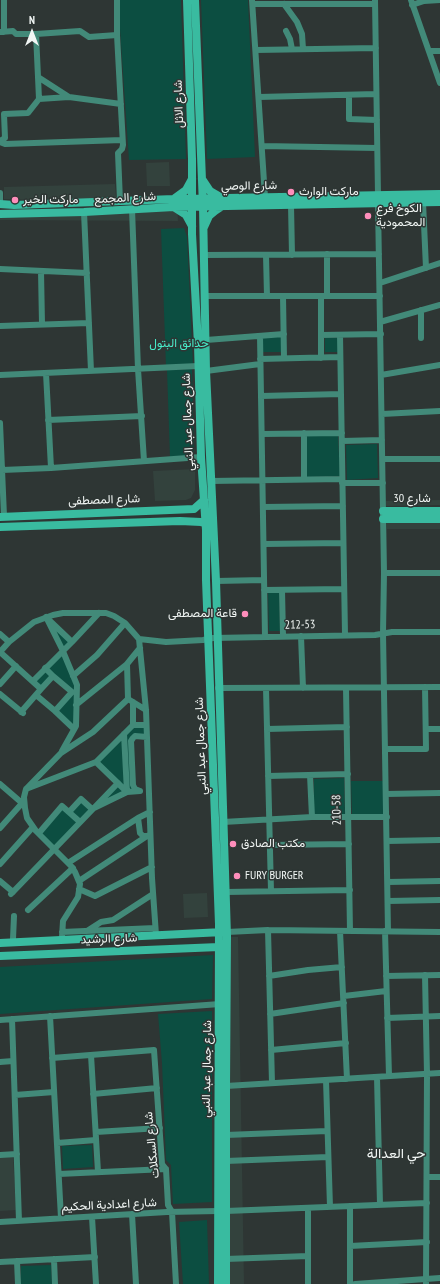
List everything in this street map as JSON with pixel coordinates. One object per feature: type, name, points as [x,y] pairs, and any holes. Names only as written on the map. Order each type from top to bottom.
[{"type":"street","points":[[4,0],[2,32],[14,31],[16,34],[36,34],[80,31],[89,37],[117,36]]},
{"type":"street","points":[[117,0],[117,36],[122,140],[122,148],[118,152],[120,201]]},
{"type":"street","name":"شارع الاثل","points":[[187,0],[194,86]]},
{"type":"street","name":"شارع الاثل","points":[[195,0],[194,86],[197,176],[193,186],[198,203]]},
{"type":"street","points":[[440,0],[411,2],[440,83]]},
{"type":"street","points":[[265,197],[253,2],[284,4],[375,2],[383,483],[387,515],[383,633],[388,882],[386,992],[389,1076]]},
{"type":"street","points":[[284,4],[297,22],[302,34],[303,49]]},
{"type":"street","points":[[286,31],[290,39],[292,49]]},
{"type":"street","points":[[36,34],[38,99],[28,113],[4,114],[5,138],[0,141],[5,144],[122,140]]},
{"type":"street","points":[[256,50],[376,48]]},
{"type":"street","points":[[429,51],[440,51]]},
{"type":"street","points":[[38,77],[69,97]]},
{"type":"street","points":[[259,97],[376,94]]},
{"type":"street","points":[[349,95],[349,119],[377,120]]},
{"type":"street","points":[[38,99],[69,97],[121,104]]},
{"type":"street","points":[[262,146],[377,148]]},
{"type":"street","points":[[197,176],[219,198],[219,204],[215,211],[209,216],[203,227],[201,224],[198,224],[194,225],[192,229],[186,216],[176,203],[197,176]]},
{"type":"street","name":"شارع الاثل","points":[[197,176],[202,186],[198,203]]},
{"type":"street","points":[[0,193],[2,204],[11,210],[10,212],[3,214]]},
{"type":"street","name":"شارع الوصي","points":[[422,199],[440,194]]},
{"type":"street","name":"شارع الوصي","points":[[219,204],[265,197],[378,199]]},
{"type":"street","name":"شارع الوصي","points":[[198,203],[291,205],[407,198],[440,202]]},
{"type":"street","points":[[422,199],[426,268]]},
{"type":"street","name":"شارع المجمع","points":[[2,204],[22,205],[120,201],[198,203]]},
{"type":"street","points":[[93,211],[110,206],[108,203],[101,202]]},
{"type":"street","name":"شارع المجمع","points":[[3,214],[132,209],[176,203]]},
{"type":"street","name":"شارع جمال عبد النبي","points":[[198,203],[203,227],[204,255],[209,524],[223,932],[226,1086],[226,1161],[218,1284]]},
{"type":"street","name":"شارع جمال عبد النبي","points":[[198,203],[192,229],[201,457],[208,484],[204,500],[209,524],[216,581],[213,638],[218,688],[226,892],[223,932],[219,947],[222,1211],[226,1259],[226,1284]]},
{"type":"street","points":[[22,205],[18,206],[17,209],[22,214]]},
{"type":"street","points":[[291,205],[292,254]]},
{"type":"street","points":[[132,209],[138,369],[144,461]]},
{"type":"street","points":[[84,212],[91,371]]},
{"type":"street","points":[[321,358],[321,335],[327,254]]},
{"type":"street","points":[[204,255],[379,254]]},
{"type":"street","points":[[266,255],[267,296]]},
{"type":"street","points":[[380,283],[440,263]]},
{"type":"street","points":[[0,269],[87,273]]},
{"type":"street","points":[[41,271],[42,324]]},
{"type":"street","points":[[205,296],[380,296]]},
{"type":"street","points":[[283,296],[284,358]]},
{"type":"street","points":[[380,322],[440,305]]},
{"type":"street","points":[[420,310],[421,338]]},
{"type":"street","points":[[0,326],[89,323]]},
{"type":"street","points":[[206,340],[284,334]]},
{"type":"street","points":[[321,335],[381,334]]},
{"type":"street","points":[[340,335],[345,636]]},
{"type":"street","points":[[260,336],[265,637]]},
{"type":"street","points":[[206,371],[284,358],[340,357]]},
{"type":"street","points":[[381,375],[440,365]]},
{"type":"street","points":[[0,374],[198,366]]},
{"type":"street","points":[[46,373],[51,468]]},
{"type":"street","points":[[261,396],[341,394]]},
{"type":"street","points":[[382,414],[440,411]]},
{"type":"street","points":[[48,420],[142,416]]},
{"type":"street","points":[[0,423],[2,517]]},
{"type":"street","points":[[262,434],[342,432]]},
{"type":"street","points":[[304,433],[304,479]]},
{"type":"street","points":[[342,441],[382,440]]},
{"type":"street","points":[[2,470],[201,457]]},
{"type":"street","points":[[383,459],[440,459]]},
{"type":"street","points":[[208,484],[304,479],[383,483]]},
{"type":"street","name":"شارع المصطفى","points":[[2,517],[194,509],[204,500]]},
{"type":"street","points":[[263,507],[343,506]]},
{"type":"street","name":"شارع 30","points":[[387,515],[440,510]]},
{"type":"street","name":"شارع 30","points":[[387,515],[440,519]]},
{"type":"street","name":"شارع المصطفى","points":[[0,527],[180,521],[209,524]]},
{"type":"street","points":[[264,544],[344,543]]},
{"type":"street","points":[[384,573],[440,573]]},
{"type":"street","points":[[216,581],[264,580]]},
{"type":"street","points":[[264,590],[344,589]]},
{"type":"street","points":[[282,590],[283,636]]},
{"type":"street","points":[[41,689],[0,652],[9,642],[34,622],[46,617],[63,613],[106,614],[114,616],[125,623],[138,639],[146,710],[150,812],[149,836],[156,932],[153,943],[157,949]]},
{"type":"street","points":[[33,681],[99,613]]},
{"type":"street","points":[[46,617],[72,642]]},
{"type":"street","points":[[46,617],[63,650],[77,687],[76,726],[61,753]]},
{"type":"street","points":[[73,676],[97,655],[125,623]]},
{"type":"street","name":"212-53","points":[[138,639],[166,642],[213,638],[345,636],[375,635],[383,633],[440,632]]},
{"type":"street","points":[[0,634],[9,642]]},
{"type":"street","points":[[301,636],[303,688]]},
{"type":"street","points":[[76,705],[127,664],[140,648]]},
{"type":"street","points":[[127,664],[133,725]]},
{"type":"street","points":[[0,684],[16,666]]},
{"type":"street","points":[[45,668],[72,692]]},
{"type":"street","points":[[0,694],[22,713],[53,676]]},
{"type":"street","points":[[55,711],[77,687]]},
{"type":"street","points":[[386,749],[426,749],[425,687]]},
{"type":"street","points":[[218,688],[440,687]]},
{"type":"street","points":[[266,688],[271,891]]},
{"type":"street","name":"210-58","points":[[346,688],[350,931]]},
{"type":"street","points":[[36,695],[74,729]]},
{"type":"street","points":[[130,700],[146,710]]},
{"type":"street","points":[[62,935],[63,921],[78,897],[80,884],[73,868],[39,834],[27,818],[23,802],[26,789],[61,753],[93,732],[130,700]]},
{"type":"street","points":[[26,789],[96,762],[133,725],[146,725]]},
{"type":"street","points":[[267,730],[347,727]]},
{"type":"street","points":[[426,729],[440,729]]},
{"type":"street","points":[[124,734],[127,792]]},
{"type":"street","points":[[140,792],[135,789],[133,785],[131,741],[136,736],[147,737]]},
{"type":"street","points":[[96,762],[127,792]]},
{"type":"street","points":[[268,776],[348,774]]},
{"type":"street","points":[[310,775],[312,817]]},
{"type":"street","points":[[0,881],[12,893],[118,783]]},
{"type":"street","points":[[0,784],[23,802]]},
{"type":"street","points":[[92,809],[127,792],[149,790]]},
{"type":"street","points":[[386,794],[440,793]]},
{"type":"street","points":[[69,812],[81,799],[92,809]]},
{"type":"street","points":[[0,828],[23,802]]},
{"type":"street","points":[[39,834],[62,806],[80,822]]},
{"type":"street","points":[[68,863],[138,818],[150,812]]},
{"type":"street","points":[[223,822],[312,817],[386,816]]},
{"type":"street","points":[[138,818],[140,833],[149,836]]},
{"type":"street","points":[[0,864],[33,827]]},
{"type":"street","points":[[79,881],[149,836]]},
{"type":"street","points":[[387,841],[440,840]]},
{"type":"street","points":[[270,845],[349,844]]},
{"type":"street","points":[[79,889],[95,896],[152,866]]},
{"type":"street","points":[[28,910],[73,868]]},
{"type":"street","points":[[388,882],[440,881]]},
{"type":"street","points":[[226,892],[350,890]]},
{"type":"street","points":[[86,932],[101,922],[113,920],[153,894]]},
{"type":"street","points":[[388,900],[440,900]]},
{"type":"street","points":[[13,939],[14,916]]},
{"type":"street","points":[[223,932],[268,930],[440,932]]},
{"type":"street","points":[[268,930],[272,1083]]},
{"type":"street","points":[[340,931],[347,1079]]},
{"type":"street","points":[[0,939],[86,932],[156,932]]},
{"type":"street","points":[[62,935],[156,932]]},
{"type":"street","name":"شارع الرشيد","points":[[0,943],[143,936],[156,932],[223,932]]},
{"type":"street","points":[[210,933],[214,941],[210,947]]},
{"type":"street","points":[[143,936],[147,943],[143,950]]},
{"type":"street","name":"شارع الرشيد","points":[[0,956],[219,947]]},
{"type":"street","points":[[269,976],[342,967]]},
{"type":"street","points":[[425,975],[427,1074],[426,1282]]},
{"type":"street","points":[[386,976],[440,975]]},
{"type":"street","points":[[344,996],[386,992]]},
{"type":"street","points":[[270,1014],[344,1003]]},
{"type":"street","points":[[0,1020],[220,1004]]},
{"type":"street","points":[[50,1016],[61,1218]]},
{"type":"street","points":[[387,1018],[440,1016]]},
{"type":"street","points":[[12,1019],[19,1221]]},
{"type":"street","points":[[271,1050],[346,1043]]},
{"type":"street","name":"شارع السكلات","points":[[91,1055],[154,1050],[162,1164],[166,1168],[168,1205],[172,1212],[176,1284]]},
{"type":"street","points":[[52,1058],[91,1055],[98,1172]]},
{"type":"street","points":[[0,1062],[13,1061]]},
{"type":"street","points":[[226,1086],[440,1073]]},
{"type":"street","points":[[376,1077],[380,1205]]},
{"type":"street","points":[[326,1080],[330,1207]]},
{"type":"street","points":[[93,1094],[157,1088]]},
{"type":"street","points":[[15,1095],[54,1092]]},
{"type":"street","points":[[96,1132],[160,1128]]},
{"type":"street","points":[[226,1135],[327,1131]]},
{"type":"street","points":[[57,1143],[96,1140]]},
{"type":"street","points":[[0,1155],[17,1154]]},
{"type":"street","points":[[226,1161],[328,1157]]},
{"type":"street","points":[[59,1174],[166,1168]]},
{"type":"street","points":[[427,1177],[440,1177]]},
{"type":"street","name":"شارع اعدادية الحكيم","points":[[0,1222],[172,1212],[427,1204]]},
{"type":"street","points":[[350,1206],[350,1284]]},
{"type":"street","points":[[308,1208],[308,1284]]},
{"type":"street","points":[[132,1214],[136,1284]]},
{"type":"street","points":[[92,1217],[96,1284]]},
{"type":"street","points":[[350,1246],[427,1242]]},
{"type":"street","points":[[226,1259],[308,1256]]},
{"type":"street","points":[[0,1262],[95,1257]]},
{"type":"street","points":[[54,1259],[55,1284]]},
{"type":"street","points":[[17,1262],[18,1284]]},
{"type":"street","points":[[355,1284],[426,1282],[440,1278]]},
{"type":"shaded area","points":[[169,162],[170,186],[147,186],[146,163]]},
{"type":"shaded area","points":[[115,184],[116,197],[59,201],[4,199],[4,187]]},
{"type":"shaded area","points":[[177,203],[178,221],[0,220],[0,208],[61,209]]},
{"type":"shaded area","points":[[195,469],[195,490],[191,498],[186,500],[155,501],[153,471]]},
{"type":"shaded area","points":[[440,500],[440,505],[386,506],[386,501]]},
{"type":"shaded area","points":[[387,522],[440,522],[440,529],[387,529]]},
{"type":"shaded area","points":[[207,893],[208,917],[184,918],[183,894]]},
{"type":"shaded area","points":[[228,937],[238,937],[244,1284],[228,1284]]},
{"type":"shaded area","points":[[13,1156],[16,1210],[0,1211],[0,1157]]},
{"type":"green space","points":[[118,0],[181,0],[186,159],[129,160]]},
{"type":"green space","points":[[201,0],[248,0],[255,157],[207,159]]},
{"type":"green space","name":"حدائق البتول","points":[[184,228],[187,237],[193,365],[166,366],[161,229]]},
{"type":"green space","points":[[262,337],[282,337],[283,352],[262,352]]},
{"type":"green space","points":[[325,338],[338,338],[338,352],[325,352]]},
{"type":"green space","name":"حدائق البتول","points":[[192,369],[194,456],[170,457],[167,370]]},
{"type":"green space","points":[[338,435],[340,476],[307,477],[306,436]]},
{"type":"green space","points":[[377,444],[378,478],[347,480],[346,445]]},
{"type":"green space","points":[[268,592],[279,592],[280,631],[269,631]]},
{"type":"green space","points":[[46,617],[72,642],[63,651],[77,687],[76,726],[55,711],[72,693],[53,676],[41,689],[33,681],[63,650]]},
{"type":"green space","points":[[133,725],[146,725],[147,737],[133,738],[135,789],[92,809],[118,783],[96,762]]},
{"type":"green space","points":[[344,778],[345,815],[314,815],[314,779]]},
{"type":"green space","points":[[351,781],[383,781],[384,814],[352,814]]},
{"type":"green space","points":[[81,799],[92,809],[55,849],[39,833],[62,806],[69,812]]},
{"type":"green space","points":[[213,955],[212,999],[0,1014],[0,967]]},
{"type":"green space","points":[[212,1011],[212,1202],[173,1204],[171,1165],[166,1160],[162,1063],[158,1014]]},
{"type":"green space","points":[[92,1145],[93,1167],[63,1169],[62,1146]]},
{"type":"green space","points":[[207,1220],[209,1284],[183,1284],[179,1222]]},
{"type":"green space","points":[[51,1265],[52,1284],[21,1284],[21,1266]]},
{"type":"place","name":"ماركت الوارث","points":[[291,192]]},
{"type":"place","name":"ماركت الخير","points":[[15,200]]},
{"type":"place","name":"الكوخ فرع المحمودية","points":[[368,216]]},
{"type":"place","name":"قاعة المصطفى","points":[[245,614]]},
{"type":"place","name":"مكتب الصادق","points":[[233,844]]},
{"type":"place","name":"FURY BURGER","points":[[237,876]]},
{"type":"district","name":"حي العدالة","points":[[396,1154]]}]
